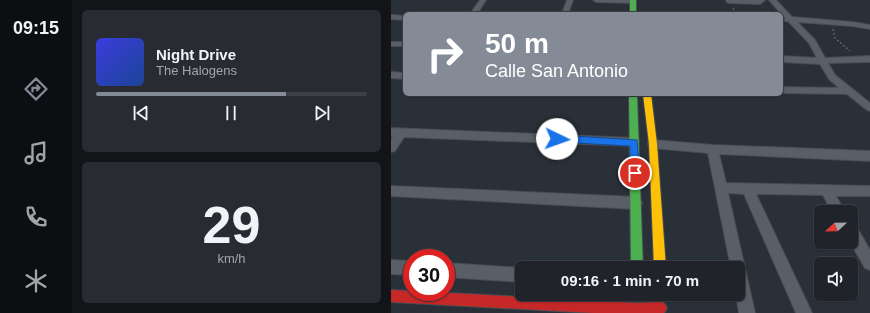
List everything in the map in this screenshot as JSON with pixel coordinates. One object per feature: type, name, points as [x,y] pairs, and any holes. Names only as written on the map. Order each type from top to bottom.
[{"type":"street","points":[[474,12],[483,0]]},
{"type":"street","points":[[566,12],[570,0]]},
{"type":"street","points":[[596,0],[633,1],[633,12]]},
{"type":"street","points":[[729,1],[761,1],[775,3],[812,42],[832,77],[870,108]]},
{"type":"street","points":[[391,17],[403,18]]},
{"type":"street","points":[[783,18],[835,22],[870,27]]},
{"type":"street","points":[[391,44],[403,44]]},
{"type":"street","points":[[783,59],[869,60]]},
{"type":"street","points":[[391,75],[403,76]]},
{"type":"street","points":[[783,90],[849,92]]},
{"type":"street","points":[[633,96],[637,261]]},
{"type":"street","points":[[647,96],[653,144],[660,261]]},
{"type":"street","points":[[391,132],[634,142]]},
{"type":"street","points":[[391,148],[402,132]]},
{"type":"street","points":[[653,144],[713,149],[870,156]]},
{"type":"street","points":[[713,149],[737,261]]},
{"type":"street","points":[[721,188],[870,191]]},
{"type":"street","points":[[748,189],[804,313]]},
{"type":"street","points":[[391,190],[636,203]]},
{"type":"street","points":[[827,191],[835,205]]},
{"type":"street","points":[[858,243],[870,263]]},
{"type":"street","points":[[391,267],[403,268]]},
{"type":"street","points":[[455,271],[515,275]]},
{"type":"street","points":[[391,296],[636,308],[661,307]]},
{"type":"street","points":[[744,301],[747,313]]},
{"type":"path","points":[[835,22],[832,30],[835,38],[848,50],[869,60]]},
{"type":"traffic: fast","points":[[633,0],[633,12]]},
{"type":"traffic: fast","points":[[633,96],[637,261]]},
{"type":"traffic: slow","points":[[647,96],[653,144],[660,261]]},
{"type":"traffic: jam","points":[[391,296],[636,309],[661,308]]},
{"type":"route","points":[[557,139],[634,142],[635,173]]}]
